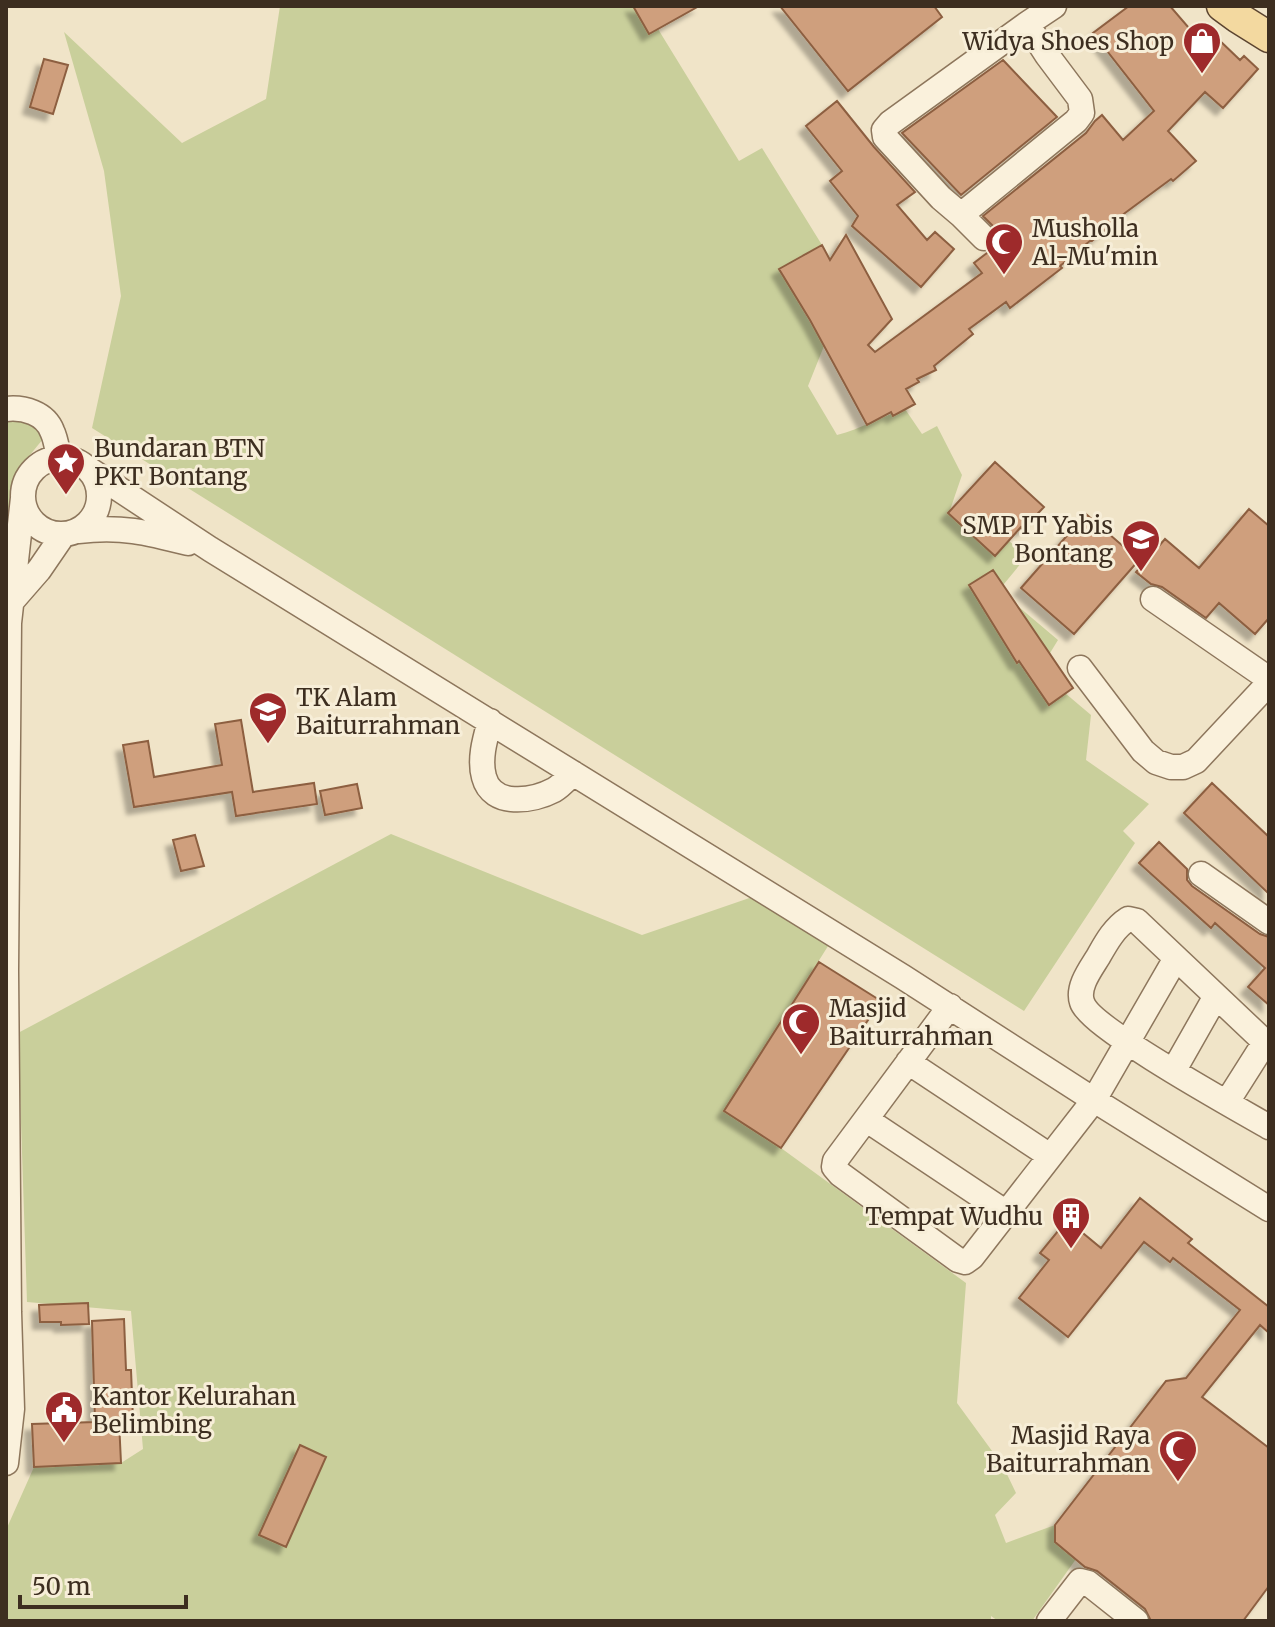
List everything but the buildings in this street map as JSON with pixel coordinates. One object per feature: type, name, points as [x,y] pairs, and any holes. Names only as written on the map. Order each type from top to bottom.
[{"type":"main road","points":[[1222,6],[1269,37]]},
{"type":"street","points":[[984,238],[941,198],[885,137],[884,130],[1054,6]]},
{"type":"street","points":[[961,215],[1082,113],[1080,99],[1027,24]]},
{"type":"street","points":[[6,409],[26,409],[47,423],[52,428],[59,458]]},
{"type":"street","points":[[6,1463],[12,1409],[8,1312],[6,971],[9,616],[25,483],[32,471],[45,461],[59,458],[74,460],[87,468],[210,549],[950,1006],[1269,1209]]},
{"type":"street","points":[[9,616],[39,570],[70,533],[90,522],[98,509],[100,494],[96,480],[87,468]]},
{"type":"street","points":[[23,498],[27,513],[35,525],[49,532],[131,529],[210,549]]},
{"type":"street","points":[[1080,668],[1143,751],[1156,762],[1183,767],[1196,761],[1269,681],[1153,599]]},
{"type":"street","points":[[490,721],[482,764],[484,781],[493,792],[505,799],[520,800],[555,789],[573,773]]},
{"type":"street","points":[[1201,874],[1269,922]]},
{"type":"street","points":[[1227,1102],[1267,1044],[1137,921],[1128,919],[1119,925],[1088,973],[1080,992],[1082,1004],[1091,1016],[1127,1043],[1269,1127]]},
{"type":"street","points":[[950,1006],[835,1161],[834,1167],[958,1260],[965,1262],[1094,1100],[1176,958]]},
{"type":"street","points":[[1174,1070],[1216,996]]},
{"type":"street","points":[[908,1062],[1050,1156]]},
{"type":"street","points":[[867,1120],[1005,1212]]},
{"type":"street","points":[[1049,1621],[1080,1581],[1088,1583],[1136,1621]]},
{"type":"green space","points":[[280,6],[633,6],[649,33],[658,29],[739,161],[762,148],[822,245],[779,269],[824,346],[808,386],[837,435],[905,409],[922,434],[937,426],[962,475],[949,513],[995,555],[1009,541],[1027,556],[999,590],[1058,640],[1039,671],[1091,715],[1086,760],[1149,804],[1123,831],[1135,843],[1024,1011],[92,428],[121,296],[104,171],[64,32],[182,143],[266,99]]},
{"type":"green space","points":[[6,409],[52,428],[16,472],[6,562]]},
{"type":"green space","points":[[391,834],[642,935],[761,894],[835,935],[724,1111],[781,1148],[966,1283],[957,1403],[1003,1466],[1016,1493],[995,1515],[1006,1543],[1055,1525],[1055,1542],[1076,1559],[1032,1621],[998,1621],[991,1616],[991,1621],[6,1621],[6,1530],[34,1467],[121,1463],[143,1449],[131,1311],[27,1302],[18,1033]]},
{"type":"place","name":"Widya Shoes Shop","points":[[1202,75]]},
{"type":"place","name":"Musholla Al-Mu'min","points":[[1004,276]]},
{"type":"place","name":"Bundaran BTN PKT Bontang","points":[[66,496]]},
{"type":"place","name":"SMP IT Yabis Bontang","points":[[1141,573]]},
{"type":"place","name":"TK Alam Baiturrahman","points":[[268,745]]},
{"type":"place","name":"Masjid Baiturrahman","points":[[801,1056]]},
{"type":"place","name":"Tempat Wudhu","points":[[1071,1250]]},
{"type":"place","name":"Kantor Kelurahan Belimbing","points":[[64,1444]]},
{"type":"place","name":"Masjid Raya Baiturrahman","points":[[1178,1483]]}]
